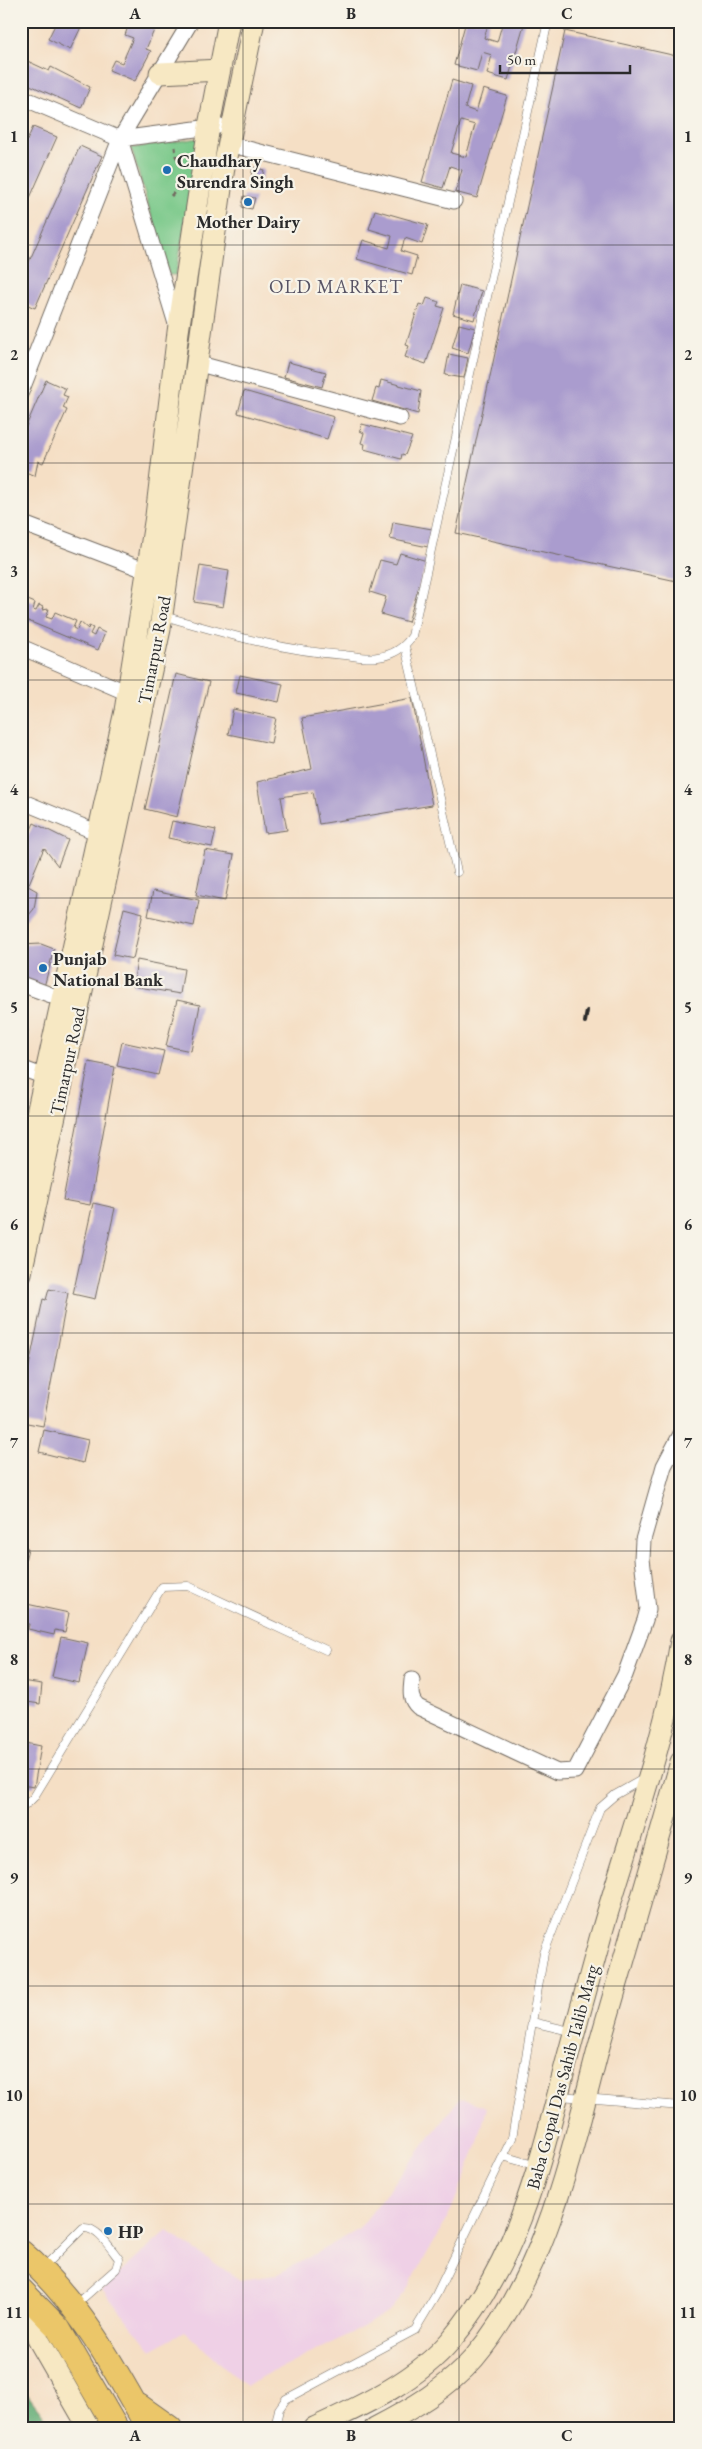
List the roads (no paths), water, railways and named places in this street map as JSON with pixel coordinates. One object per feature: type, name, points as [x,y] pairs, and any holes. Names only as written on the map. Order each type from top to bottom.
[{"type":"main road","points":[[21,2252],[41,2269],[73,2306],[134,2402],[148,2428]]},
{"type":"main road","points":[[26,2295],[58,2328],[116,2428]]},
{"type":"main road","points":[[134,2402],[170,2428]]},
{"type":"street","points":[[21,392],[120,139],[191,21]]},
{"type":"street","name":"Timarpur Road","points":[[158,575],[178,332],[209,126],[229,21]]},
{"type":"street","name":"Timarpur Road","points":[[21,1273],[53,1081],[107,836],[152,613],[196,363],[229,135],[254,21]]},
{"type":"street","points":[[160,73],[220,70]]},
{"type":"street","points":[[21,97],[120,139],[209,126],[229,135],[454,201]]},
{"type":"street","points":[[120,139],[178,332]]},
{"type":"street","points":[[196,363],[400,418]]},
{"type":"street","points":[[21,523],[158,575]]},
{"type":"street","points":[[22,651],[136,697]]},
{"type":"street","points":[[23,806],[107,836]]},
{"type":"street","points":[[21,984],[71,1002]]},
{"type":"street","points":[[21,1068],[53,1081]]},
{"type":"street","name":"Timarpur Road","points":[[21,1187],[53,1081]]},
{"type":"street","points":[[412,1680],[410,1695],[412,1702],[418,1707],[557,1772],[575,1771],[625,1675],[645,1620],[648,1609],[642,1559],[643,1540],[664,1466],[681,1434]]},
{"type":"street","name":"Baba Gopal Das Sahib Talib Marg","points":[[314,2428],[377,2396],[426,2364],[450,2341],[493,2277],[526,2207],[540,2167],[574,2032],[650,1775],[673,1687],[681,1641]]},
{"type":"street","name":"Baba Gopal Das Sahib Talib Marg","points":[[381,2426],[444,2386],[472,2359],[492,2335],[533,2260],[552,2217],[566,2175],[628,1940],[681,1762]]},
{"type":"street","points":[[26,2295],[38,2338],[89,2428]]},
{"type":"lane","points":[[152,613],[242,638],[320,654],[377,658],[394,653],[405,646],[412,636],[548,21]]},
{"type":"lane","points":[[405,646],[457,872]]},
{"type":"lane","points":[[21,1806],[28,1804],[34,1797],[162,1587],[188,1586],[326,1650]]},
{"type":"lane","points":[[275,2428],[279,2409],[286,2399],[415,2330],[436,2295],[512,2138],[544,1953],[600,1808],[615,1795],[650,1775]]},
{"type":"lane","points":[[532,2022],[574,2032]]},
{"type":"lane","points":[[558,2096],[681,2106]]},
{"type":"lane","points":[[503,2156],[540,2167]]},
{"type":"lane","points":[[41,2269],[82,2228],[88,2228],[96,2232],[119,2259],[116,2269],[73,2306]]},
{"type":"railway","points":[[585,1022],[587,1011]]},
{"type":"place","name":"Chaudhary Surendra Singh","points":[[167,170]]},
{"type":"place","name":"Mother Dairy","points":[[248,202]]},
{"type":"place","name":"Punjab National Bank","points":[[43,968]]},
{"type":"place","name":"HP","points":[[108,2231]]},
{"type":"district","name":"OLD MARKET","points":[[336,286]]}]
